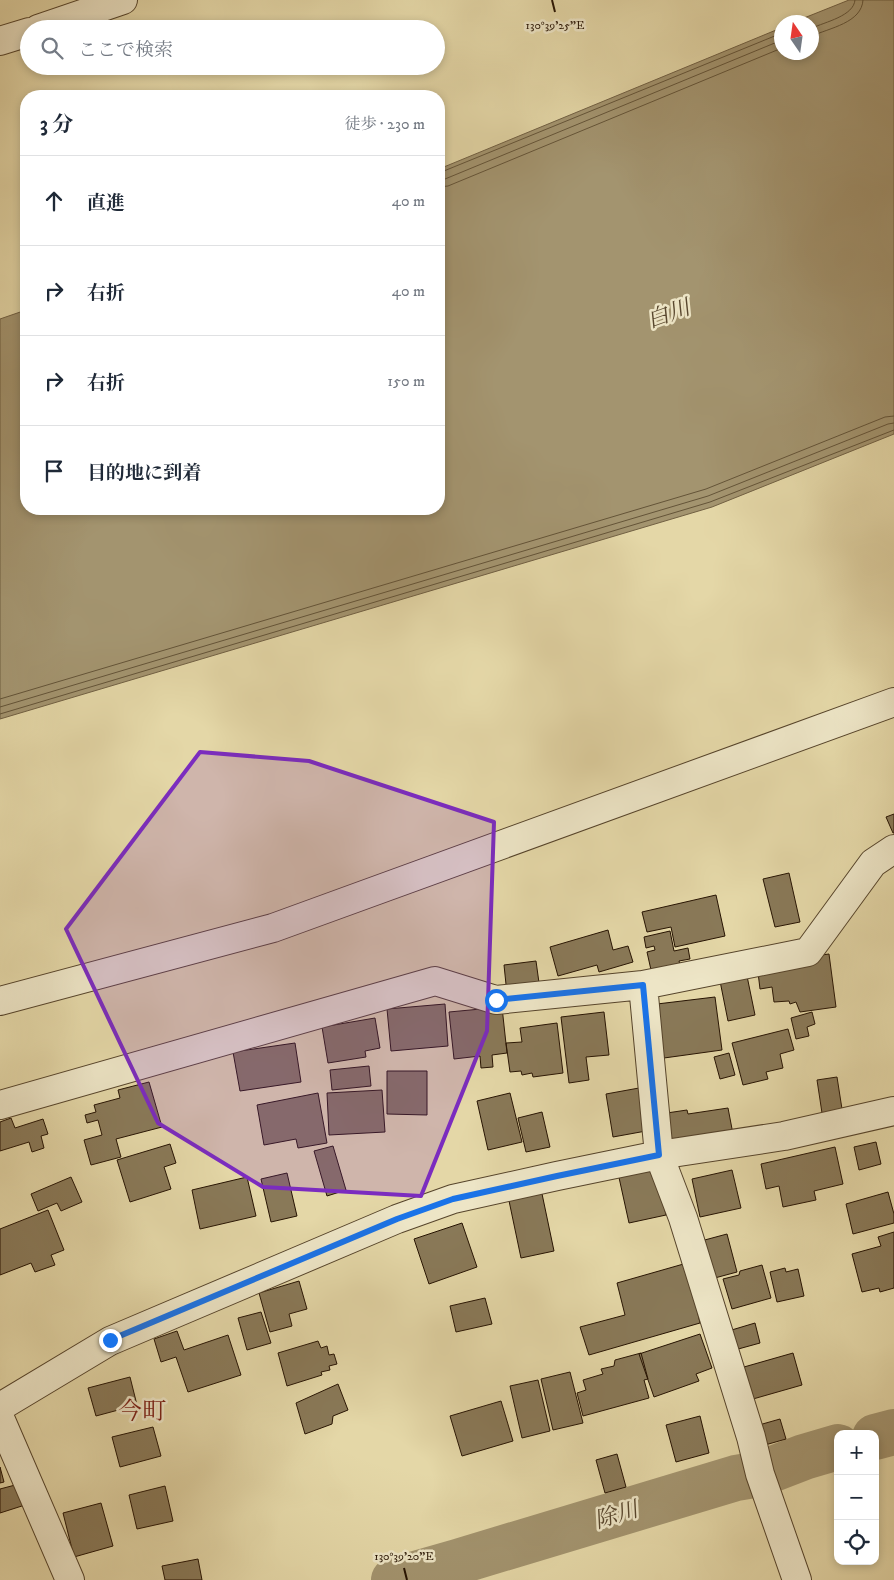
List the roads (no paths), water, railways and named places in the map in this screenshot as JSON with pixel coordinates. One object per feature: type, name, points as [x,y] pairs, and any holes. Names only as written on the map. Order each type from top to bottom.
[{"type":"street","points":[[64,20],[123,0]]},
{"type":"street","points":[[0,41],[20,35]]},
{"type":"street","points":[[0,1001],[273,928],[894,702]]},
{"type":"street","points":[[0,1105],[435,981],[496,1000],[643,985],[808,952],[873,863],[894,849]]},
{"type":"street","points":[[643,985],[659,1155],[683,1218],[751,1437],[760,1474],[797,1580]]},
{"type":"street","points":[[0,1406],[110,1340],[397,1219],[453,1199],[659,1155],[784,1136],[894,1111]]},
{"type":"street","points":[[0,1418],[70,1580]]},
{"type":"water","name":"白川","points":[[849,0],[894,0],[894,434],[712,507],[0,719],[0,319],[20,312],[20,515],[445,515],[445,167],[774,31],[774,60],[819,60],[819,15],[812,15]]},
{"type":"waterway","name":"除川","points":[[879,1436],[894,1432]]},
{"type":"waterway","name":"除川","points":[[394,1580],[736,1478],[760,1474],[804,1457],[834,1448]]},
{"type":"district","name":"今町","points":[[142,1411]]}]
